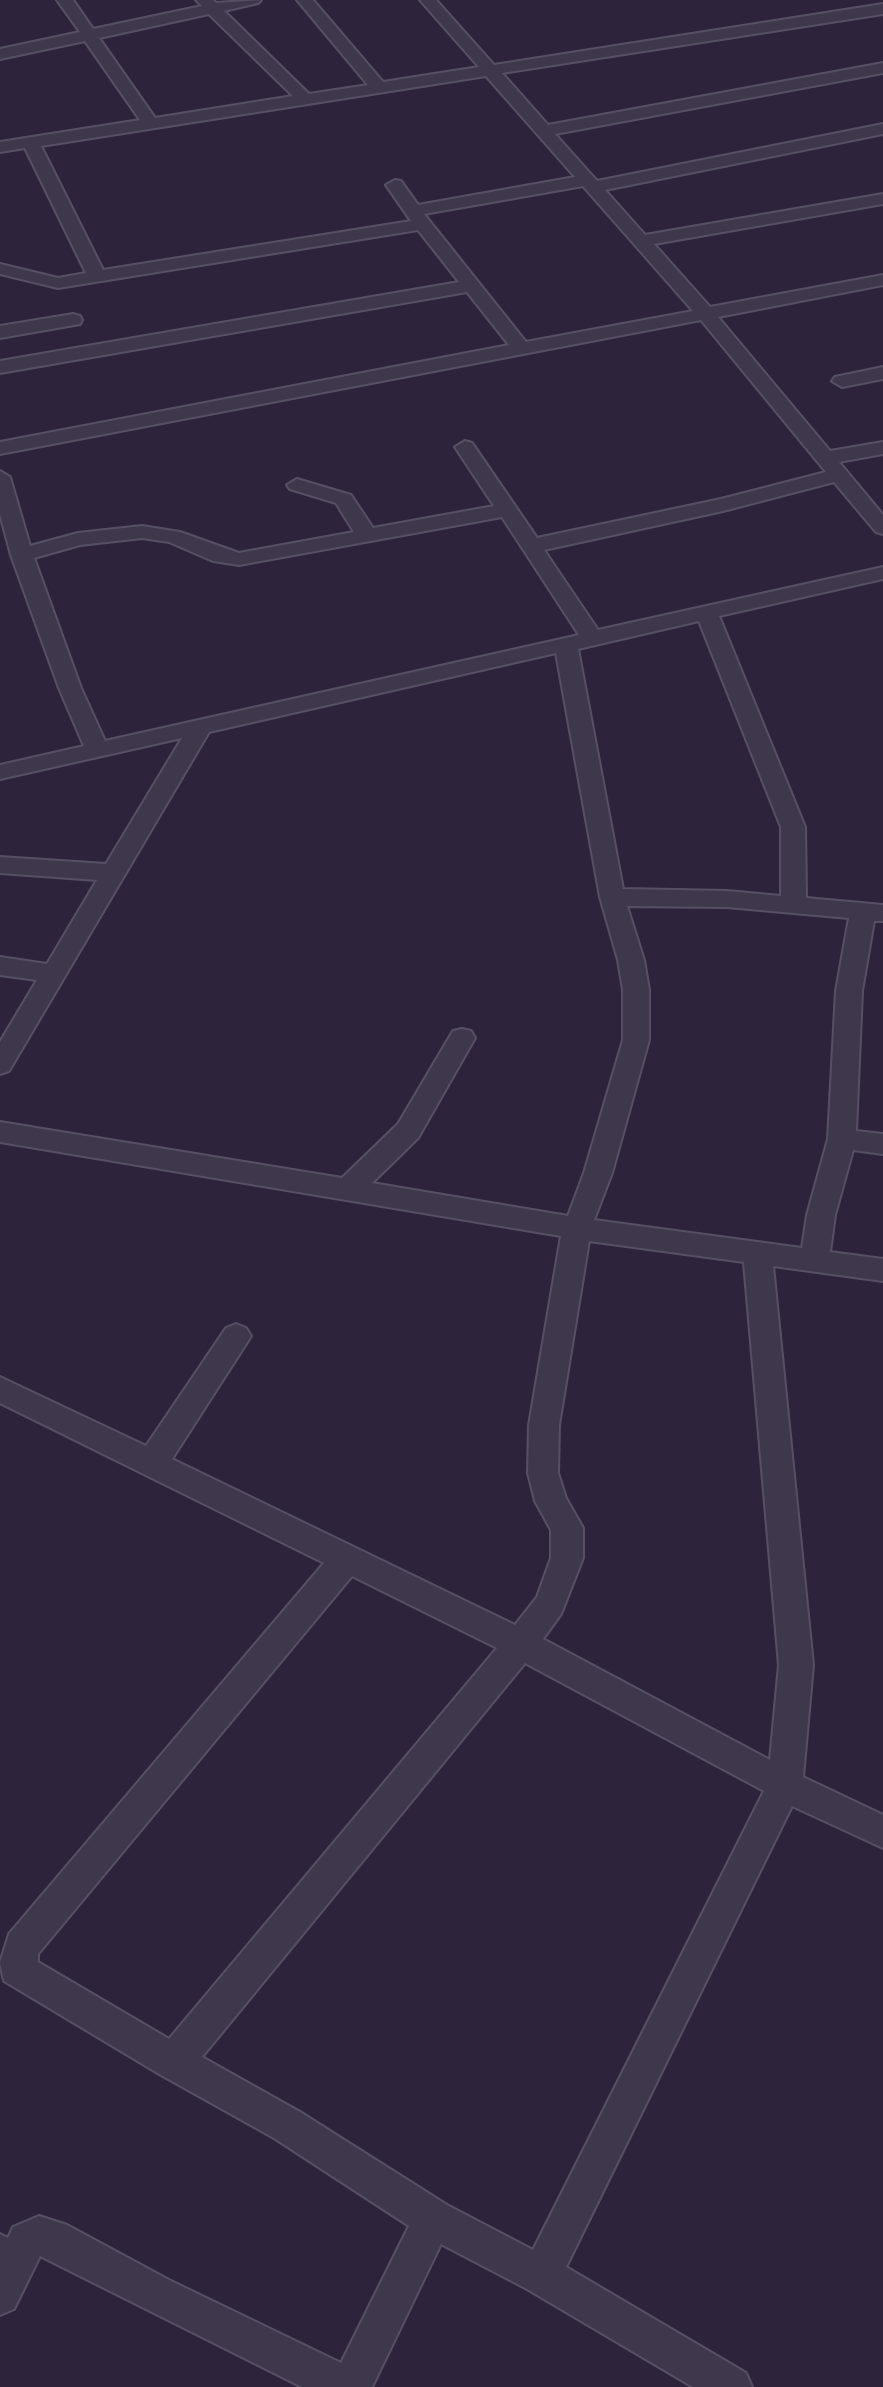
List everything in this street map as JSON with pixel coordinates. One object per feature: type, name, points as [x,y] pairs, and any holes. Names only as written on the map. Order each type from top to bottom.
[{"type":"street","points":[[65,0],[151,124]]},
{"type":"street","points":[[0,54],[90,36],[209,4],[253,0]]},
{"type":"street","points":[[305,0],[380,89]]},
{"type":"street","points":[[428,0],[704,312],[883,528]]},
{"type":"street","points":[[847,0],[862,12]]},
{"type":"street","points":[[209,4],[306,100]]},
{"type":"street","points":[[0,147],[883,9]]},
{"type":"street","points":[[542,131],[883,68]]},
{"type":"street","points":[[0,332],[65,301],[97,276],[883,129]]},
{"type":"street","points":[[31,143],[97,276]]},
{"type":"street","points":[[395,185],[470,286],[520,347]]},
{"type":"street","points":[[640,241],[883,200]]},
{"type":"street","points":[[0,270],[65,301],[87,350]]},
{"type":"street","points":[[0,448],[883,280]]},
{"type":"street","points":[[0,366],[470,286]]},
{"type":"street","points":[[842,381],[883,373]]},
{"type":"street","points":[[174,2062],[521,1644],[550,1604],[567,1558],[567,1528],[551,1501],[542,1474],[544,1437],[577,1228],[598,1174],[636,1040],[636,990],[631,960],[612,897],[579,642],[531,546],[465,447]]},
{"type":"street","points":[[824,458],[879,453]]},
{"type":"street","points":[[531,546],[723,505],[839,475]]},
{"type":"street","points":[[0,477],[22,555],[70,688],[98,751]]},
{"type":"street","points":[[298,485],[344,499],[368,537]]},
{"type":"street","points":[[22,555],[78,539],[142,532],[173,536],[229,559],[368,537],[508,510]]},
{"type":"street","points":[[0,772],[883,573]]},
{"type":"street","points":[[707,613],[793,827],[794,904]]},
{"type":"street","points":[[0,1064],[200,727]]},
{"type":"street","points":[[0,865],[113,873]]},
{"type":"street","points":[[612,897],[659,896],[873,912],[849,991],[842,1139],[821,1215],[814,1260]]},
{"type":"street","points":[[0,966],[53,974]]},
{"type":"street","points":[[347,1191],[408,1130],[462,1038]]},
{"type":"street","points":[[0,1132],[577,1228],[883,1270]]},
{"type":"street","points":[[842,1139],[883,1144]]},
{"type":"street","points":[[541,2275],[785,1785],[796,1665],[757,1252]]},
{"type":"street","points":[[150,1465],[236,1336]]},
{"type":"street","points":[[0,1389],[150,1465],[521,1644],[785,1785],[883,1832]]},
{"type":"street","points":[[346,1560],[22,1946],[17,1968],[174,2062],[287,2125],[433,2219],[541,2275],[726,2385]]},
{"type":"street","points":[[351,2387],[433,2219]]},
{"type":"street","points":[[5,2270],[27,2241],[39,2236],[53,2239],[155,2294],[346,2387]]}]
